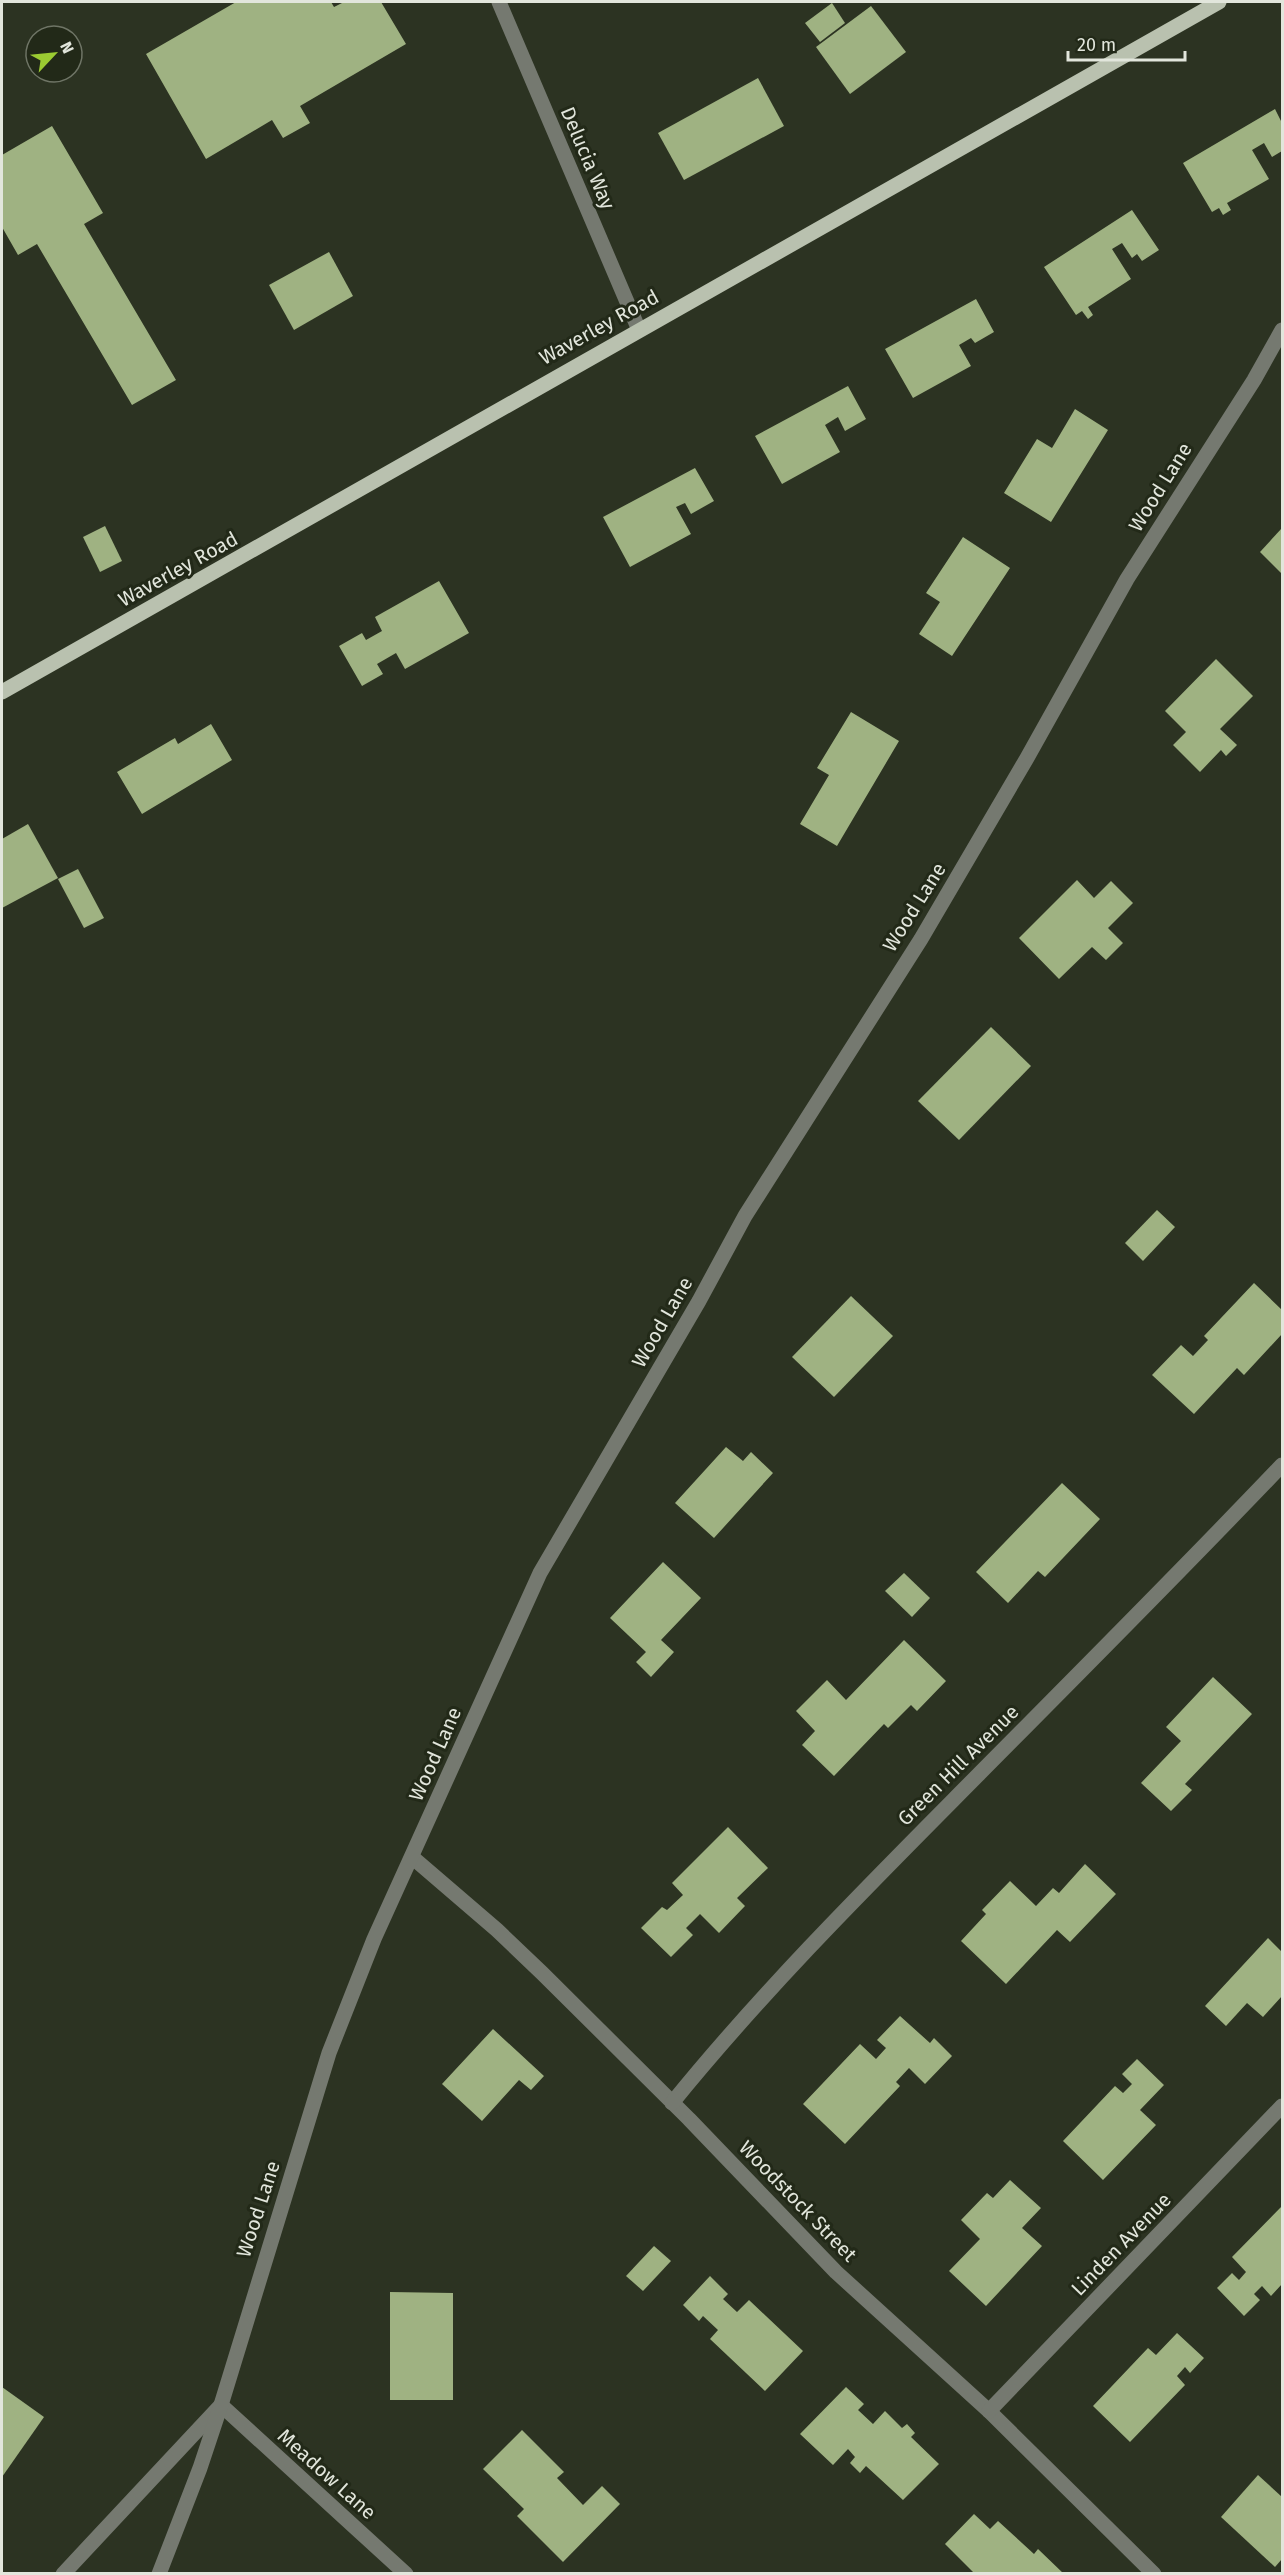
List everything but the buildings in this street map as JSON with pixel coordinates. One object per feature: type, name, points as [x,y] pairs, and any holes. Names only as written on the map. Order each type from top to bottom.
[{"type":"main road","name":"Waverley Road","points":[[2,692],[1219,2]]},
{"type":"street","name":"Delucia Way","points":[[499,2],[639,330]]},
{"type":"street","name":"Wood Lane","points":[[159,2574],[221,2405],[329,2053],[371,1948],[540,1573],[699,1301],[745,1216],[921,939],[1021,768],[1127,579],[1254,380],[1282,330]]},
{"type":"street","name":"Green Hill Avenue","points":[[672,2103],[726,2036],[814,1942],[1282,1465]]},
{"type":"street","name":"Woodstock Street","points":[[412,1857],[497,1930],[672,2103],[836,2272],[989,2411],[1154,2574]]},
{"type":"street","name":"Linden Avenue","points":[[989,2411],[1282,2106]]},
{"type":"street","name":"Wood Lane","points":[[63,2574],[221,2405]]},
{"type":"street","name":"Meadow Lane","points":[[221,2405],[406,2574]]}]
